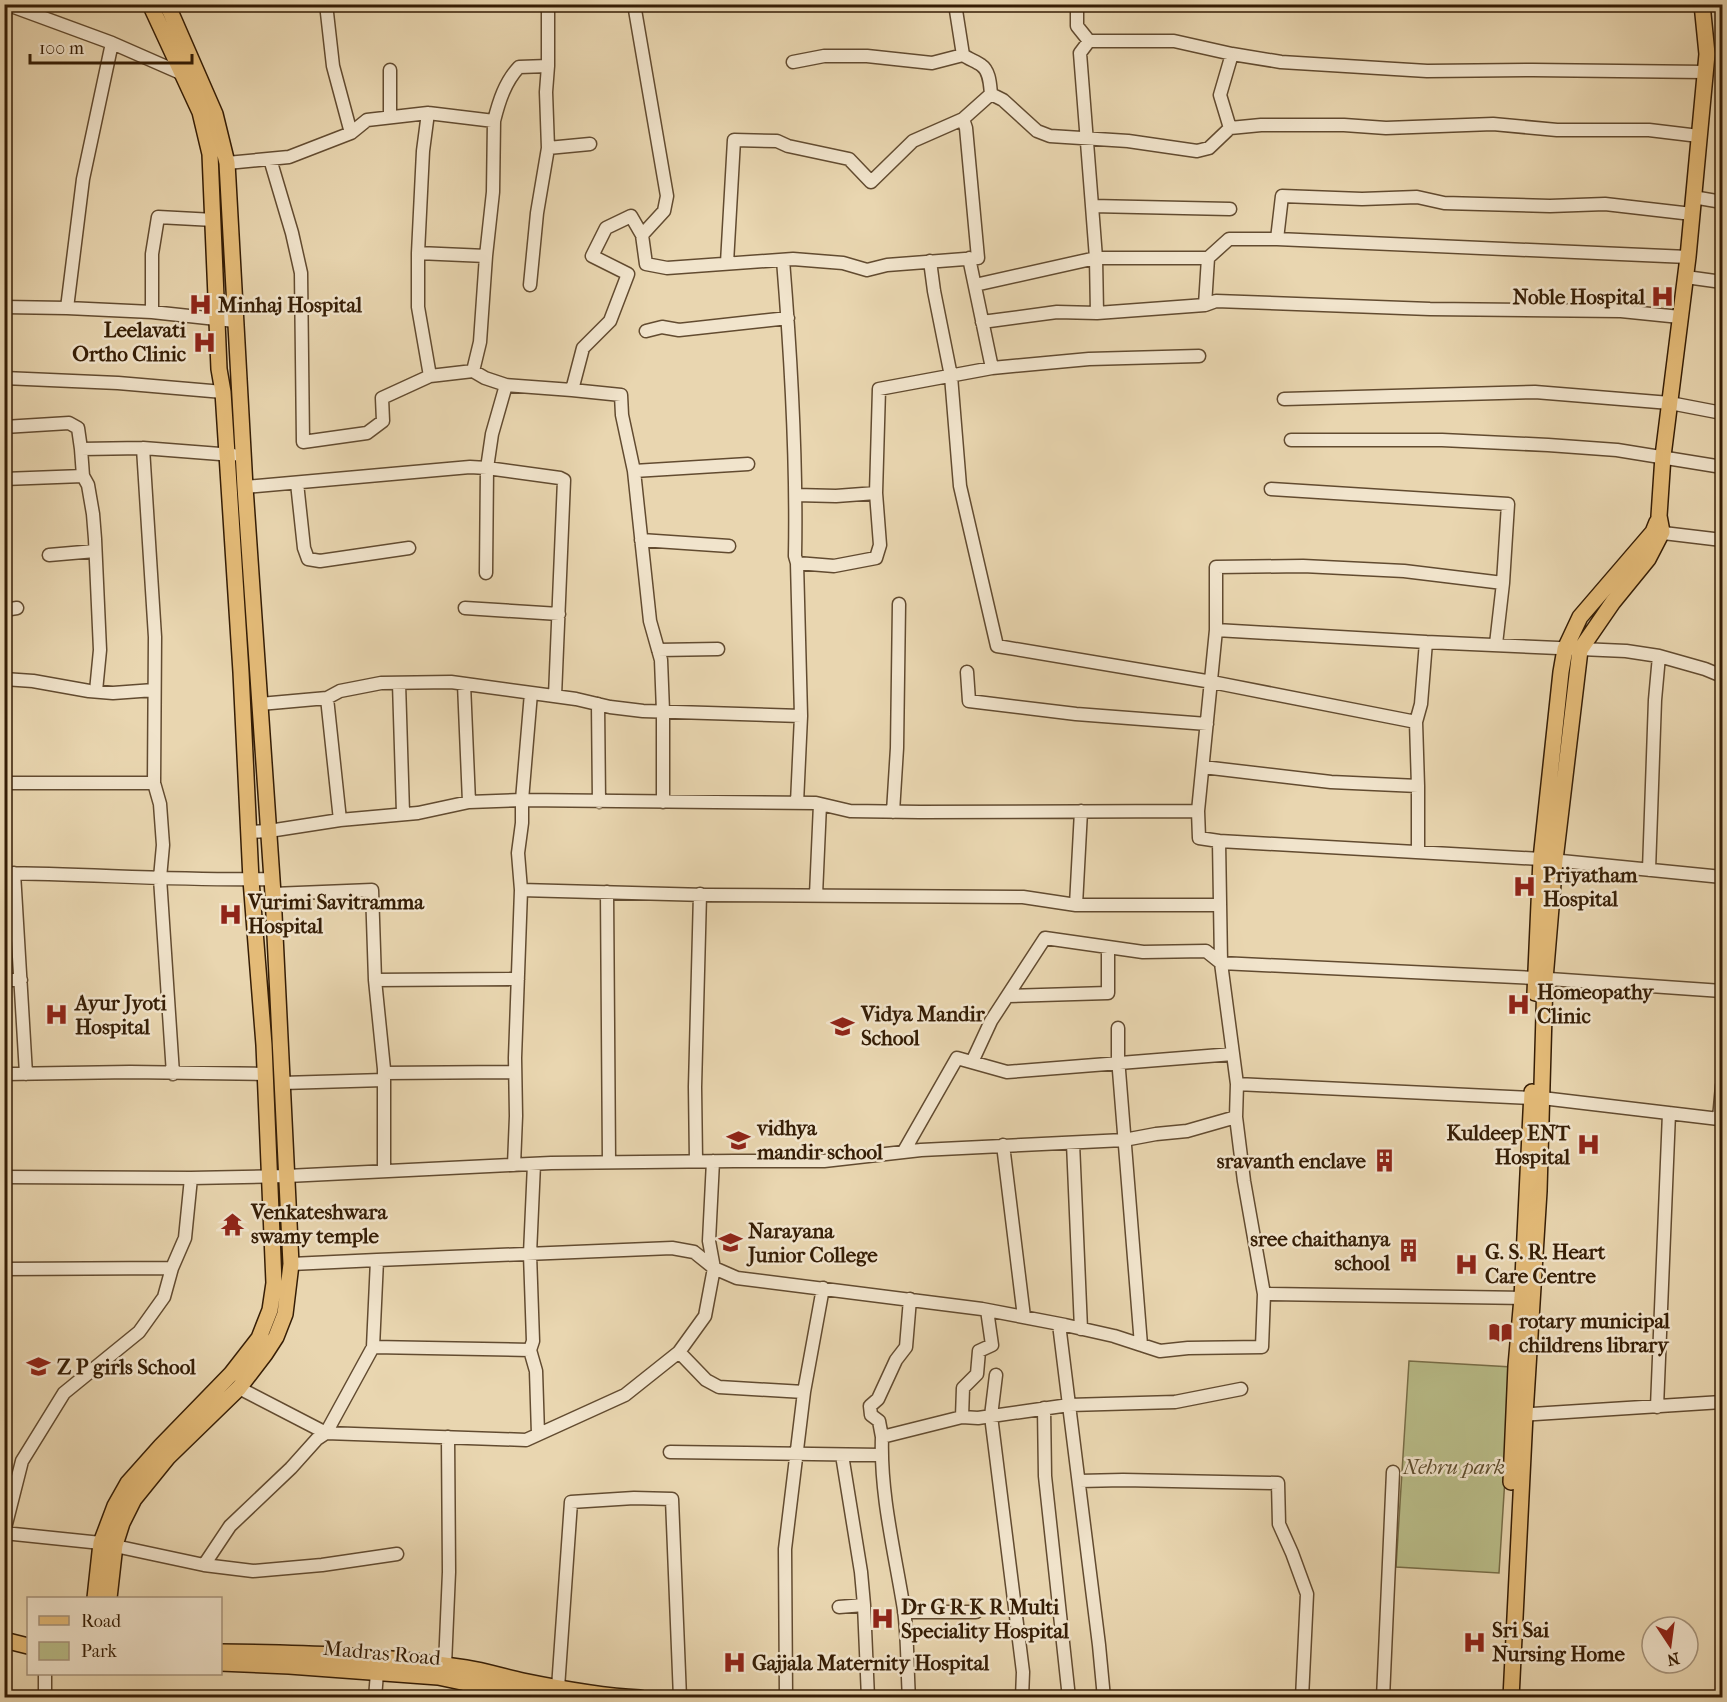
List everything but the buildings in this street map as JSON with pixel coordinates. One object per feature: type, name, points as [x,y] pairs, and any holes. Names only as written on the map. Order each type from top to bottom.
[{"type":"main road","points":[[95,1597],[115,1506],[128,1483],[231,1374],[259,1338],[270,1310],[274,1283],[265,1074],[251,879],[241,672],[223,392],[219,369],[210,154],[214,138],[215,114],[150,4]]},
{"type":"main road","points":[[167,4],[191,74]]},
{"type":"main road","points":[[1511,1698],[1520,1415],[1516,1366],[1527,1298],[1540,978],[1561,672],[1573,650],[1580,617],[1657,532],[1686,277],[1707,54],[1702,4]]},
{"type":"main road","points":[[109,1597],[108,1544],[134,1499],[168,1456],[239,1388],[265,1354],[281,1327],[285,1314],[291,1264],[269,831],[243,456],[227,163],[214,138]]},
{"type":"main road","points":[[1502,1698],[1520,1415]]},
{"type":"main road","points":[[4,1630],[27,1635]]},
{"type":"main road","points":[[4,1640],[27,1646]]},
{"type":"main road","points":[[222,1652],[342,1655],[445,1665],[605,1696],[640,1698]]},
{"type":"main road","name":"Madras Road","points":[[222,1663],[438,1677],[469,1691],[539,1698]]},
{"type":"street","points":[[6,4],[191,74]]},
{"type":"street","points":[[326,4],[333,66],[351,133]]},
{"type":"street","points":[[530,285],[537,213],[549,148],[546,92],[548,4]]},
{"type":"street","points":[[634,4],[667,196],[664,212],[642,236]]},
{"type":"street","points":[[955,4],[963,55],[987,71],[991,94]]},
{"type":"street","points":[[1077,4],[1077,26],[1089,40],[1174,41],[1281,62],[1427,71],[1705,72]]},
{"type":"street","points":[[1089,40],[1080,52],[1096,258],[1097,313]]},
{"type":"street","points":[[67,308],[83,179],[112,43]]},
{"type":"street","points":[[1230,128],[1220,96],[1232,54]]},
{"type":"street","points":[[793,62],[824,56],[867,56],[932,63],[963,55]]},
{"type":"street","points":[[473,371],[480,342],[493,192],[494,122],[499,100],[511,75],[519,67],[548,66]]},
{"type":"street","points":[[390,70],[390,117]]},
{"type":"street","points":[[726,263],[734,140],[777,141],[788,146],[849,159],[871,182],[912,141],[963,119],[991,94]]},
{"type":"street","points":[[991,94],[1003,100],[1037,131],[1050,136],[1128,141],[1197,151],[1209,148],[1230,128],[1261,125],[1344,125],[1386,128],[1493,124],[1557,130],[1649,130],[1699,136]]},
{"type":"street","points":[[227,163],[289,157],[351,133],[367,120],[428,112],[494,122]]},
{"type":"street","points":[[428,112],[423,151],[418,307],[430,376]]},
{"type":"street","points":[[572,390],[583,348],[610,321],[628,274],[592,256],[606,228],[631,216],[642,236],[646,264],[667,268],[793,259],[843,263],[867,270],[887,265],[978,258],[966,128],[963,119]]},
{"type":"street","points":[[549,148],[590,144]]},
{"type":"street","points":[[270,159],[292,232],[301,273],[303,442],[367,433],[383,421],[382,398],[430,376],[473,371],[506,385],[621,395],[622,415],[634,471],[650,621],[661,660],[663,802]]},
{"type":"street","points":[[1277,239],[1282,196],[1362,199],[1417,197],[1444,203],[1468,204],[1550,206],[1605,204],[1692,214]]},
{"type":"street","points":[[1694,197],[1722,202]]},
{"type":"street","points":[[1092,206],[1230,209]]},
{"type":"street","points":[[152,312],[152,255],[159,217],[214,220]]},
{"type":"street","points":[[1205,305],[1208,258],[1229,238],[1688,257]]},
{"type":"street","points":[[418,253],[486,256]]},
{"type":"street","points":[[969,258],[992,368]]},
{"type":"street","points":[[975,285],[1096,258],[1208,258]]},
{"type":"street","points":[[783,260],[796,495],[795,556],[798,563],[801,716],[797,803]]},
{"type":"street","points":[[930,261],[951,376],[960,486],[997,646],[1416,722]]},
{"type":"street","points":[[1686,277],[1722,282]]},
{"type":"street","points":[[982,322],[1057,312],[1097,313],[1205,305],[1216,301],[1430,309],[1621,311],[1680,317]]},
{"type":"street","points":[[4,307],[152,312],[235,321]]},
{"type":"street","points":[[646,331],[662,327],[679,330],[788,318]]},
{"type":"street","points":[[798,563],[834,566],[876,558],[879,545],[876,493],[879,389],[992,368],[1089,359],[1199,356]]},
{"type":"street","points":[[4,378],[118,383],[223,392]]},
{"type":"street","points":[[486,573],[488,468],[492,434],[506,385]]},
{"type":"street","points":[[1284,399],[1535,392],[1670,402],[1722,412]]},
{"type":"street","points":[[4,427],[69,423],[78,428],[82,476],[88,485],[93,514],[100,650],[96,692]]},
{"type":"street","points":[[1291,440],[1442,440],[1548,445],[1617,450],[1722,467]]},
{"type":"street","points":[[81,449],[143,448],[243,456]]},
{"type":"street","points":[[143,448],[155,637],[154,783],[160,804],[163,845],[160,878],[173,1073]]},
{"type":"street","points":[[634,471],[748,464]]},
{"type":"street","points":[[245,487],[470,467],[564,480],[555,696]]},
{"type":"street","points":[[4,479],[82,476]]},
{"type":"street","points":[[297,483],[304,548],[309,559],[320,561],[409,548]]},
{"type":"street","points":[[1271,489],[1508,504],[1496,644]]},
{"type":"street","points":[[796,495],[836,496],[876,493]]},
{"type":"street","points":[[1657,532],[1722,540]]},
{"type":"street","points":[[641,540],[729,546]]},
{"type":"street","points":[[49,555],[95,551]]},
{"type":"street","points":[[1503,583],[1404,571],[1303,566],[1215,567],[1216,630],[1198,811],[1199,838],[1548,859],[1722,877]]},
{"type":"street","points":[[893,812],[897,748],[899,604]]},
{"type":"street","points":[[465,608],[560,614]]},
{"type":"street","points":[[1216,630],[1626,651],[1659,656],[1722,676]]},
{"type":"street","points":[[1418,852],[1416,722],[1421,704],[1426,642]]},
{"type":"street","points":[[658,650],[718,649]]},
{"type":"street","points":[[1649,870],[1654,700],[1659,656]]},
{"type":"street","points":[[968,672],[969,701],[1076,714],[1207,724]]},
{"type":"street","points":[[4,680],[33,681],[96,692],[154,690]]},
{"type":"street","points":[[260,704],[327,698],[340,690],[381,683],[451,682],[555,696],[632,710],[801,716]]},
{"type":"street","points":[[399,683],[403,813]]},
{"type":"street","points":[[464,684],[469,802]]},
{"type":"street","points":[[514,1165],[521,890],[518,853],[531,693]]},
{"type":"street","points":[[327,698],[340,820]]},
{"type":"street","points":[[598,704],[599,802]]},
{"type":"street","points":[[1203,766],[1331,782],[1418,786]]},
{"type":"street","points":[[4,783],[154,783]]},
{"type":"street","points":[[249,832],[418,813],[469,802],[522,800],[797,803],[820,804],[850,811],[893,812],[1198,811]]},
{"type":"street","points":[[816,896],[820,804]]},
{"type":"street","points":[[1076,905],[1081,811]]},
{"type":"street","points":[[291,1264],[672,1248],[694,1252],[714,1268],[737,1278],[987,1310],[1059,1323],[1160,1351],[1188,1348],[1262,1347],[1264,1294],[1244,1181],[1236,1117],[1237,1084],[1221,963],[1219,841]]},
{"type":"street","points":[[26,1074],[21,980],[9,873],[251,879],[272,886],[372,890],[375,980],[384,1076],[384,1170]]},
{"type":"street","points":[[521,890],[816,896],[1023,897],[1076,905],[1220,905]]},
{"type":"street","points":[[607,892],[609,1162]]},
{"type":"street","points":[[696,1161],[694,1087],[700,894]]},
{"type":"street","points":[[972,1062],[991,1021],[1045,938],[1143,952],[1206,951],[1221,963],[1540,978],[1722,991]]},
{"type":"street","points":[[1008,996],[1108,993],[1108,948]]},
{"type":"street","points":[[375,980],[518,979]]},
{"type":"street","points":[[4,980],[21,980]]},
{"type":"street","points":[[1119,1028],[1118,1058],[1141,1345]]},
{"type":"street","points":[[904,1151],[957,1058],[1007,1072],[1233,1054]]},
{"type":"street","points":[[282,1083],[384,1076],[515,1072]]},
{"type":"street","points":[[4,1074],[265,1074]]},
{"type":"street","points":[[1237,1084],[1536,1098],[1721,1120],[1722,1086]]},
{"type":"street","points":[[1657,1407],[1669,1113]]},
{"type":"street","points":[[4,1177],[191,1178],[287,1176],[534,1164],[824,1161],[904,1151],[1124,1140],[1187,1131],[1236,1117]]},
{"type":"street","points":[[1073,1143],[1082,1329]]},
{"type":"street","points":[[1003,1145],[1024,1317]]},
{"type":"street","points":[[239,1388],[326,1433],[526,1440],[625,1395],[679,1352],[705,1316],[714,1268],[710,1241],[713,1161]]},
{"type":"street","points":[[534,1164],[531,1254],[533,1341],[530,1350],[536,1371],[538,1434]]},
{"type":"street","points":[[191,1178],[185,1238],[172,1268],[164,1297],[139,1332],[64,1393],[22,1461],[4,1532],[108,1544],[204,1565],[253,1571],[322,1565],[397,1554]]},
{"type":"street","points":[[204,1565],[230,1526],[291,1468],[317,1439],[326,1433],[373,1347],[377,1260]]},
{"type":"street","points":[[4,1269],[172,1268]]},
{"type":"street","points":[[786,1698],[785,1549],[804,1392],[823,1288]]},
{"type":"street","points":[[1264,1294],[1527,1298]]},
{"type":"street","points":[[909,1698],[904,1612],[891,1538],[881,1455],[882,1437],[879,1421],[872,1415],[870,1406],[878,1399],[906,1347],[910,1299]]},
{"type":"street","points":[[962,1417],[963,1388],[977,1374],[979,1351],[992,1345],[987,1310]]},
{"type":"street","points":[[1059,1323],[1100,1645],[1104,1698]]},
{"type":"street","points":[[373,1347],[530,1350]]},
{"type":"street","points":[[679,1352],[706,1380],[719,1387],[804,1392]]},
{"type":"street","points":[[996,1375],[991,1416],[1023,1672],[1022,1698]]},
{"type":"street","points":[[882,1437],[962,1417],[978,1418],[1069,1405],[1175,1402],[1241,1389]]},
{"type":"street","points":[[1520,1415],[1722,1402]]},
{"type":"street","points":[[1044,1408],[1045,1476],[1069,1698]]},
{"type":"street","points":[[445,1665],[449,1572],[448,1437]]},
{"type":"street","points":[[670,1452],[881,1455]]},
{"type":"street","points":[[842,1455],[861,1572],[868,1698]]},
{"type":"street","points":[[1383,1698],[1393,1472]]},
{"type":"street","points":[[1079,1481],[1278,1483],[1279,1524],[1307,1594],[1302,1698]]},
{"type":"street","points":[[558,1688],[571,1502],[672,1498],[680,1698]]},
{"type":"street","points":[[838,1607],[864,1605]]},
{"type":"street","points":[[904,1612],[976,1612]]},
{"type":"street","points":[[375,1698],[377,1673]]},
{"type":"street","points":[[45,1675],[45,1698]]},
{"type":"green space","name":"Nehru park","points":[[1409,1361],[1512,1367],[1499,1573],[1396,1567]]},
{"type":"place","name":"Noble Hospital","points":[[1663,297]]},
{"type":"place","name":"Minhaj Hospital","points":[[200,305]]},
{"type":"place","name":"Leelavati Ortho Clinic","points":[[204,342]]},
{"type":"place","name":"Priyatham Hospital","points":[[1525,887]]},
{"type":"place","name":"Vurimi Savitramma Hospital","points":[[230,914]]},
{"type":"place","name":"Homeopathy Clinic","points":[[1519,1004]]},
{"type":"place","name":"Ayur Jyoti Hospital","points":[[57,1015]]},
{"type":"place","name":"Vidya Mandir School","points":[[843,1026]]},
{"type":"place","name":"vidhya mandir school","points":[[739,1140]]},
{"type":"place","name":"Kuldeep ENT Hospital","points":[[1588,1145]]},
{"type":"place","name":"sravanth enclave","points":[[1384,1161]]},
{"type":"place","name":"Venkateshwara swamy temple","points":[[233,1224]]},
{"type":"place","name":"Narayana Junior College","points":[[730,1243]]},
{"type":"place","name":"sree chaithanya school","points":[[1408,1251]]},
{"type":"place","name":"G. S. R. Heart Care Centre","points":[[1467,1264]]},
{"type":"place","name":"rotary municipal childrens library","points":[[1501,1333]]},
{"type":"place","name":"Z P girls School","points":[[39,1367]]},
{"type":"place","name":"Dr G R K R Multi Speciality Hospital","points":[[883,1619]]},
{"type":"place","name":"Sri Sai Nursing Home","points":[[1474,1642]]},
{"type":"place","name":"Gajjala Maternity Hospital","points":[[734,1663]]}]
